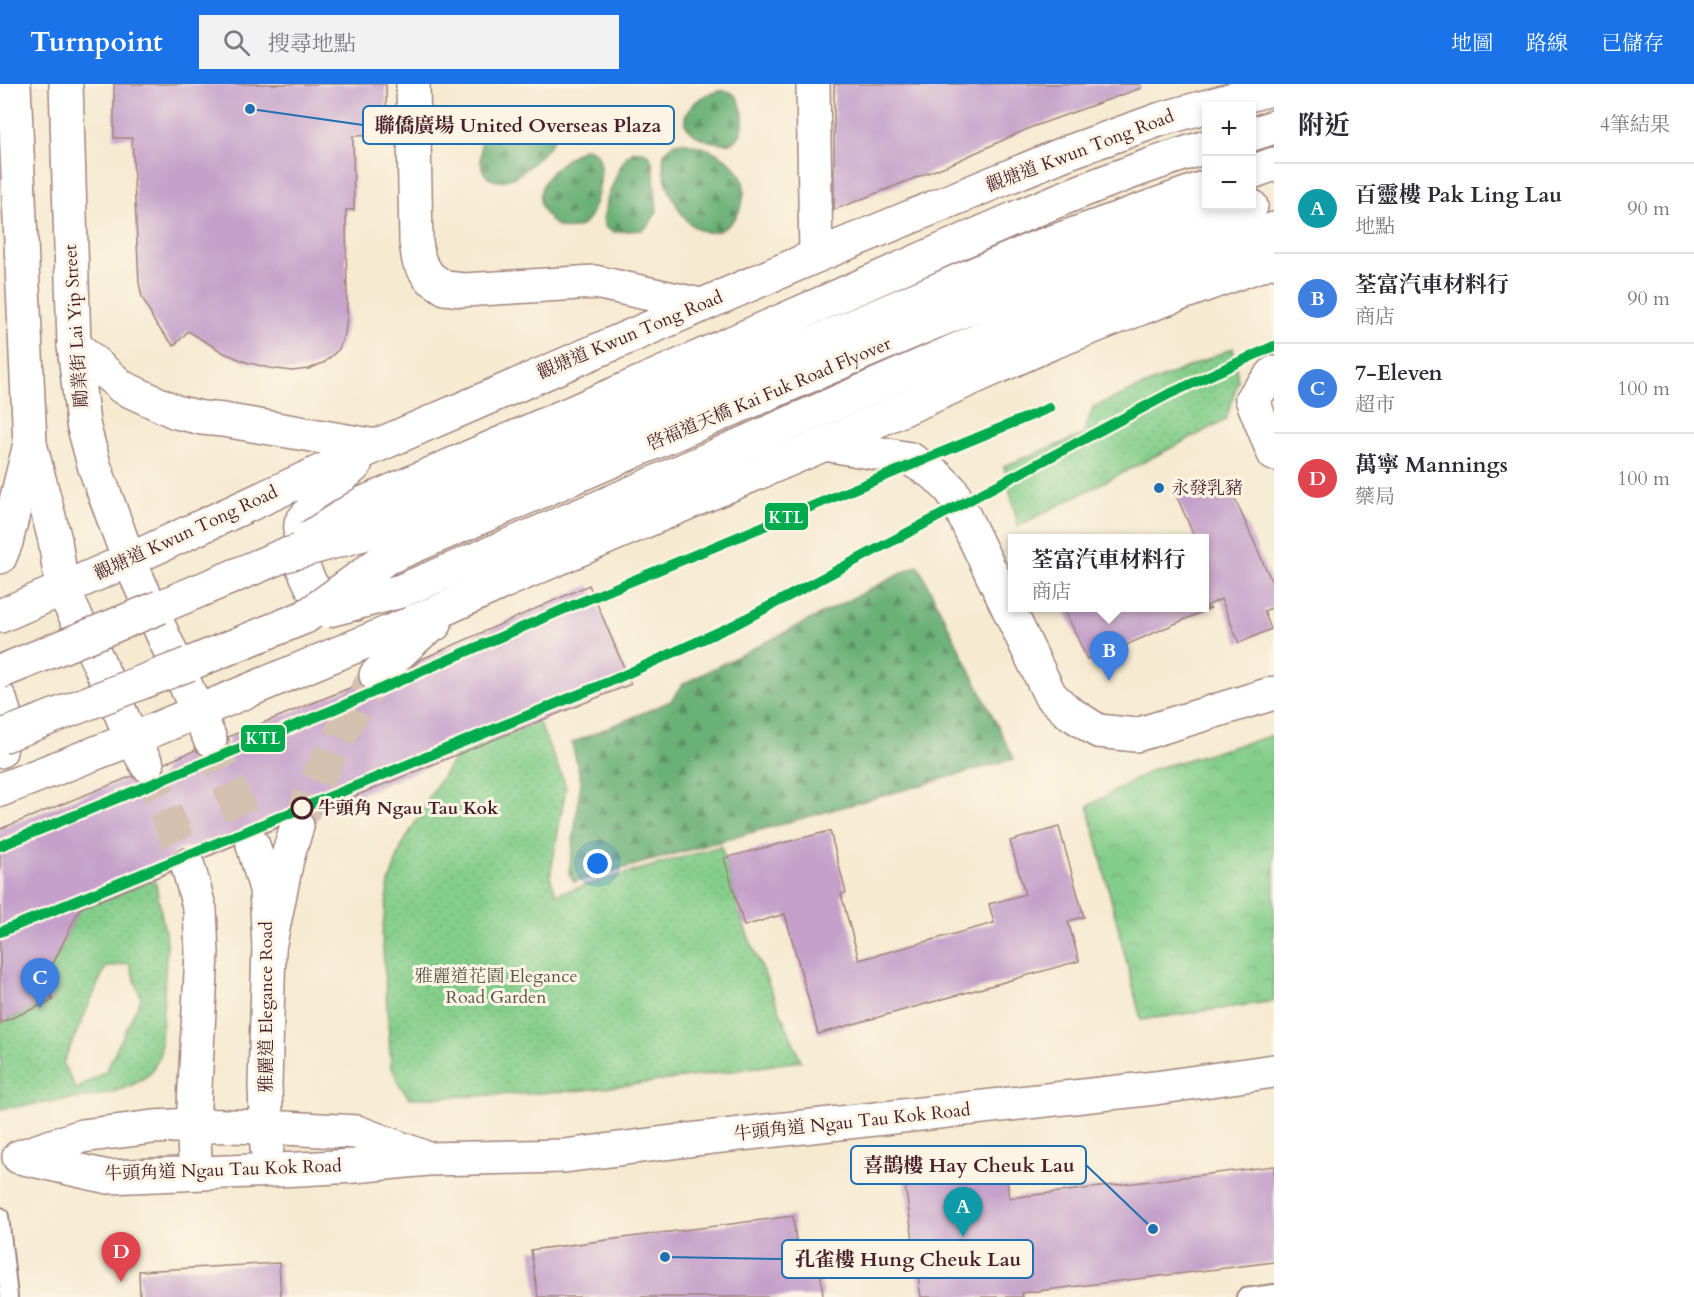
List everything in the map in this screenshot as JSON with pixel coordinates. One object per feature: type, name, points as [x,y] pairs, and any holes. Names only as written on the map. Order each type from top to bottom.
[{"type":"main road","points":[[14,84],[30,444],[55,540],[62,589],[140,752]]},
{"type":"main road","name":"勵業街 Lai Yip Street","points":[[66,84],[74,345],[83,424],[95,468],[129,560]]},
{"type":"main road","points":[[413,84],[416,242],[419,261],[429,277],[445,288],[464,290],[595,282],[701,304]]},
{"type":"main road","points":[[813,84],[816,256]]},
{"type":"main road","name":"觀塘道 Kwun Tong Road","points":[[0,616],[129,560],[376,446],[816,256],[1066,153],[1161,119],[1274,88]]},
{"type":"main road","name":"觀塘道 Kwun Tong Road","points":[[0,672],[282,556],[362,504],[1016,217],[1101,183],[1202,148]]},
{"type":"main road","points":[[1256,170],[1274,165]]},
{"type":"main road","name":"啓福道天橋 Kai Fuk Road Flyover","points":[[282,556],[375,531],[1033,249],[1202,188]]},
{"type":"main road","name":"啓福道天橋 Kai Fuk Road Flyover","points":[[1256,203],[1274,198]]},
{"type":"main road","name":"啓福道天橋 Kai Fuk Road Flyover","points":[[304,617],[386,558],[920,328],[1046,277],[1176,229],[1235,210]]},
{"type":"main road","points":[[0,737],[304,617],[401,591],[602,506],[1013,325],[1136,277],[1274,229]]},
{"type":"main road","points":[[0,790],[140,752],[204,725],[503,582],[825,444],[1051,343],[1274,260]]},
{"type":"main road","points":[[74,345],[122,387],[176,412],[376,446]]},
{"type":"main road","points":[[1274,373],[1252,399],[1274,454]]},
{"type":"main road","points":[[0,557],[6,542],[30,444]]},
{"type":"main road","points":[[825,444],[910,459],[936,475],[952,491],[1008,608]]},
{"type":"main road","points":[[376,446],[331,486],[301,523],[299,559],[312,587],[332,603],[380,605],[435,613]]},
{"type":"main road","points":[[129,560],[204,725]]},
{"type":"main road","points":[[376,675],[422,632],[503,582]]},
{"type":"main road","points":[[1010,612],[1050,695],[1067,711],[1098,731],[1136,735],[1274,693]]},
{"type":"main road","points":[[0,699],[6,719],[0,751]]},
{"type":"main road","points":[[268,948],[287,858],[297,826]]},
{"type":"main road","name":"雅麗道 Elegance Road","points":[[253,845],[266,889],[267,1171]]},
{"type":"main road","points":[[188,866],[200,910],[202,953],[193,1125],[196,1173]]},
{"type":"main road","name":"牛頭角道 Ngau Tau Kok Road","points":[[10,1159],[108,1177],[267,1171],[428,1159],[564,1156],[696,1139],[1155,1088],[1274,1071]]},
{"type":"main road","name":"牛頭角道 Ngau Tau Kok Road","points":[[10,1159],[82,1136],[153,1127],[193,1125],[357,1132],[428,1159]]},
{"type":"lane","points":[[0,1216],[9,1297]]},
{"type":"lane","points":[[1245,1297],[1274,1293]]},
{"type":"green space","points":[[719,91],[732,93],[737,98],[742,112],[740,135],[729,143],[701,138],[689,130],[685,123],[687,113],[693,104],[707,94]]},
{"type":"green space","points":[[511,105],[537,110],[547,115],[556,128],[548,147],[537,159],[510,179],[496,181],[487,176],[482,168],[482,124],[494,110]]},
{"type":"green space","points":[[682,142],[724,157],[735,167],[743,181],[744,196],[739,211],[730,223],[719,231],[705,232],[691,224],[671,194],[664,173],[664,153],[675,143]]},
{"type":"green space","points":[[585,148],[595,152],[600,161],[600,180],[596,201],[584,224],[566,229],[558,226],[548,217],[541,206],[540,196],[548,176],[566,160]]},
{"type":"green space","points":[[634,151],[643,151],[650,156],[653,165],[657,211],[649,225],[642,230],[614,232],[606,228],[603,219],[608,197],[619,169],[627,156]]},
{"type":"green space","points":[[1233,348],[1238,381],[1226,420],[1018,526],[1004,466],[1083,435],[1093,407]]},
{"type":"green space","points":[[918,565],[1014,759],[574,882],[569,873],[581,781],[572,743],[671,701],[683,684]]},
{"type":"green space","name":"雅麗道花園 Elegance Road Garden","points":[[520,679],[566,786],[550,877],[556,894],[721,846],[744,926],[801,1061],[583,1090],[409,1098],[399,1084],[391,1065],[382,934],[389,883],[401,848],[431,794],[480,718]]},
{"type":"green space","points":[[1274,735],[1274,1001],[1141,1020],[1088,806],[1154,769]]},
{"type":"green space","points":[[144,853],[156,885],[167,944],[160,1056],[150,1074],[132,1085],[107,1094],[0,1109],[0,1067],[2,1065],[0,1023],[52,1000],[45,981],[79,909]],"holes":[[[129,963],[141,998],[106,1071],[76,1090],[63,1063],[105,968]]]},
{"type":"building","points":[[114,84],[386,84],[387,135],[353,136],[354,210],[346,210],[347,316],[345,333],[339,349],[325,362],[309,369],[292,371],[269,368],[224,353],[188,331],[174,346],[155,323],[142,297],[139,283],[132,138],[114,138]]},
{"type":"building","points":[[834,84],[1140,84],[1141,88],[1032,127],[953,163],[834,210]]},
{"type":"building","points":[[1209,483],[1216,499],[1232,492],[1274,587],[1274,607],[1264,611],[1271,629],[1239,643],[1221,599],[1209,605],[1209,534],[1193,534],[1177,497]]},
{"type":"building","name":"牛頭角 Ngau Tau Kok","points":[[589,585],[631,684],[311,814],[303,808],[292,808],[284,813],[277,828],[267,832],[258,827],[247,827],[239,833],[235,845],[204,858],[201,852],[193,848],[183,848],[175,852],[170,861],[170,872],[79,909],[45,981],[53,1000],[0,1023],[0,829],[132,776],[146,784],[156,781],[163,774],[165,763],[196,750],[200,755],[208,758],[217,756],[226,749],[228,737],[360,684],[370,693],[381,693],[389,689],[420,660]]},
{"type":"building","points":[[1066,612],[1202,612],[1117,649],[1116,646],[1087,659]]},
{"type":"building","points":[[1059,827],[1084,917],[1068,921],[1079,961],[818,1034],[785,914],[744,926],[724,858],[830,831],[846,893],[841,894],[859,960],[994,923],[989,904],[1025,894],[1010,841]]},
{"type":"building","points":[[1005,1162],[1009,1198],[1274,1166],[1274,1262],[1022,1293],[1023,1297],[921,1297],[904,1177]]},
{"type":"building","points":[[793,1216],[798,1259],[819,1255],[823,1297],[538,1297],[531,1250]]},
{"type":"building","points":[[279,1263],[281,1297],[140,1297],[139,1271]]},
{"type":"tunnel","points":[[297,826],[342,731],[376,675]]},
{"type":"tunnel","points":[[210,739],[253,845]]},
{"type":"tunnel","points":[[147,765],[188,866]]},
{"type":"transit line","name":"KTL","points":[[0,932],[609,682],[736,624],[1167,395],[1274,346]]},
{"type":"transit line","name":"KTL","points":[[0,846],[328,712],[569,607],[1049,408]]},
{"type":"place","name":"聯僑廣場 United Overseas Plaza","points":[[250,109]]},
{"type":"place","name":"永發乳豬","points":[[1159,488]]},
{"type":"place","name":"荃富汽車材料行","points":[[1109,681]]},
{"type":"place","name":"牛頭角 Ngau Tau Kok","points":[[302,808]]},
{"type":"place","name":"7-Eleven","points":[[40,1008]]},
{"type":"place","name":"喜鵲樓 Hay Cheuk Lau","points":[[1153,1229]]},
{"type":"place","name":"百靈樓 Pak Ling Lau","points":[[963,1237]]},
{"type":"place","name":"孔雀樓 Hung Cheuk Lau","points":[[665,1257]]},
{"type":"place","name":"萬寧 Mannings","points":[[121,1282]]}]
